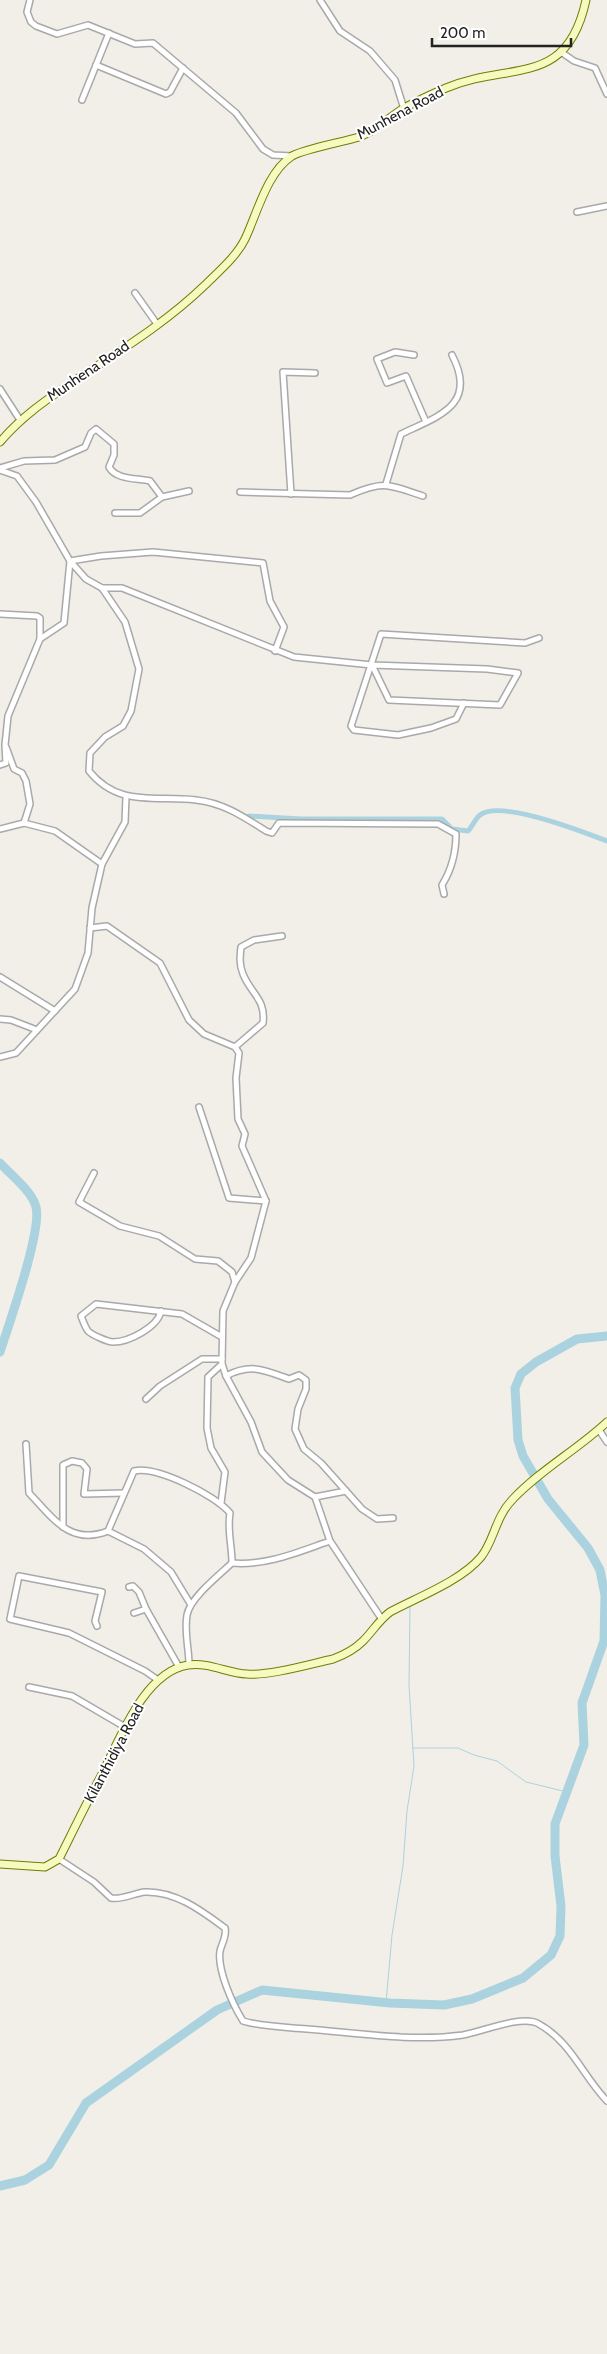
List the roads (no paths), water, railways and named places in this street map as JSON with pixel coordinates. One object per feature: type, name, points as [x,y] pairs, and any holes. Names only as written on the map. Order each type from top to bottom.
[{"type":"street","points":[[30,0],[26,12],[31,22],[36,26],[57,34],[88,25],[135,44],[153,43],[236,113],[263,149],[273,155],[292,156]]},
{"type":"street","points":[[320,0],[340,31],[370,51],[395,80],[404,109]]},
{"type":"street","name":"Munhena Road","points":[[0,442],[20,420],[40,403],[157,324],[204,286],[244,241],[272,178],[292,156],[360,136],[381,126],[404,109],[448,88],[544,64],[561,52],[572,41],[581,23],[586,0]]},
{"type":"street","points":[[82,100],[109,34]]},
{"type":"street","points":[[561,52],[574,61],[595,68],[607,92]]},
{"type":"street","points":[[96,65],[166,94],[170,92],[182,68]]},
{"type":"street","points":[[577,212],[607,206]]},
{"type":"street","points":[[135,293],[157,324]]},
{"type":"street","points":[[414,355],[395,352],[377,359],[387,383],[406,376],[426,422]]},
{"type":"street","points":[[386,484],[401,434],[446,413],[459,395],[460,371],[452,355]]},
{"type":"street","points":[[291,494],[283,372],[315,373]]},
{"type":"street","points":[[0,389],[20,420]]},
{"type":"street","points":[[0,469],[24,460],[55,460],[85,447],[91,433],[96,429],[114,444],[114,456],[109,467],[111,471],[127,478],[150,481],[162,497]]},
{"type":"street","points":[[0,469],[17,476],[36,502],[70,561],[86,579],[102,588],[125,622],[139,669],[132,711],[123,726],[105,737],[90,753],[88,771],[98,782],[126,797],[197,800],[230,808],[266,832],[272,833],[279,823],[438,824],[456,834],[456,851],[448,876],[442,885],[444,894]]},
{"type":"street","points":[[240,492],[350,495],[367,488],[386,484],[423,496]]},
{"type":"street","points":[[115,513],[140,512],[162,497],[190,491]]},
{"type":"street","points":[[70,561],[101,556],[153,552],[263,563],[270,601],[284,627],[275,651]]},
{"type":"street","points":[[40,638],[64,622],[70,561]]},
{"type":"street","points":[[102,588],[122,588],[275,651],[294,657],[372,665],[487,669],[518,673],[500,705],[389,700],[372,665]]},
{"type":"street","points":[[0,614],[37,616],[40,618],[40,638],[8,716],[5,745],[6,763],[0,765]]},
{"type":"street","points":[[464,703],[456,719],[431,728],[398,735],[354,730],[351,726],[381,634],[525,643],[539,638]]},
{"type":"street","points":[[5,745],[14,769],[22,773],[26,782],[30,804],[24,823]]},
{"type":"street","points":[[0,1057],[16,1053],[75,989],[88,953],[92,908],[102,864],[125,822],[126,797]]},
{"type":"street","points":[[0,829],[24,823],[55,831],[102,864]]},
{"type":"street","points":[[90,928],[107,926],[160,963],[189,1020],[204,1034],[235,1047],[239,1053],[236,1078],[238,1119],[245,1134],[242,1146],[266,1201],[251,1258],[235,1282],[223,1312],[222,1362],[226,1376],[251,1422],[262,1452],[288,1480],[315,1497],[330,1540],[382,1618]]},
{"type":"street","points":[[235,1047],[263,1023],[265,1010],[243,974],[240,962],[241,947],[254,940],[282,936]]},
{"type":"street","points":[[0,977],[55,1011]]},
{"type":"street","points":[[0,1019],[11,1020],[37,1030]]},
{"type":"street","points":[[199,1107],[229,1198],[266,1201]]},
{"type":"street","points":[[94,1173],[80,1202],[120,1226],[159,1236],[195,1259],[218,1261],[232,1272],[235,1282]]},
{"type":"street","points":[[161,1312],[153,1327],[112,1342],[89,1332],[81,1316],[96,1304],[182,1314],[222,1336]]},
{"type":"street","points":[[146,1399],[160,1386],[202,1359],[222,1362]]},
{"type":"street","points":[[221,1503],[225,1472],[211,1448],[207,1428],[208,1377],[222,1362]]},
{"type":"street","points":[[226,1376],[237,1370],[250,1367],[289,1379],[299,1375],[306,1380],[306,1390],[298,1409],[295,1429],[304,1449],[321,1463],[362,1509],[377,1519],[393,1518]]},
{"type":"street","name":"Kilanthidiya Road","points":[[59,1859],[125,1727],[145,1695],[158,1680],[173,1669],[189,1665],[206,1666],[249,1675],[333,1660],[363,1641],[382,1618],[470,1569],[483,1555],[502,1513],[530,1482],[607,1422]]},
{"type":"street","points":[[599,1430],[607,1442]]},
{"type":"street","points":[[26,1444],[29,1493],[69,1532],[96,1536],[108,1531],[134,1471],[141,1470],[167,1476],[221,1503],[230,1513],[228,1524],[232,1543],[232,1563],[191,1605],[187,1614],[186,1636],[189,1665]]},
{"type":"street","points":[[63,1527],[63,1465],[72,1461],[82,1462],[87,1469],[84,1494],[124,1493]]},
{"type":"street","points":[[315,1497],[346,1491]]},
{"type":"street","points":[[108,1531],[144,1549],[171,1572],[191,1605]]},
{"type":"street","points":[[232,1563],[247,1564],[286,1557],[330,1540]]},
{"type":"street","points":[[97,1626],[95,1621],[102,1592],[19,1576],[10,1619],[69,1633],[145,1671],[158,1680]]},
{"type":"street","points":[[129,1588],[133,1586],[139,1592],[146,1609],[179,1667]]},
{"type":"street","points":[[134,1613],[146,1609]]},
{"type":"street","points":[[29,1687],[72,1696],[125,1727]]},
{"type":"street","points":[[0,1864],[45,1867],[59,1859],[94,1882],[111,1898],[146,1892],[164,1894],[193,1906],[225,1928],[220,1957],[230,1996],[243,2021],[419,2037],[462,2035],[521,2021],[536,2022],[568,2048],[585,2075],[607,2101]]},
{"type":"waterway","points":[[249,816],[301,819],[442,819],[452,829],[468,831],[480,815],[490,811],[505,811],[542,819],[607,841]]},
{"type":"waterway","points":[[0,1163],[21,1184],[34,1201],[37,1219],[24,1278],[0,1352]]},
{"type":"waterway","points":[[0,2186],[25,2180],[49,2165],[86,2103],[217,2010],[262,1990],[390,2003],[444,2005],[472,1999],[523,1978],[551,1955],[560,1936],[561,1906],[555,1856],[555,1824],[584,1745],[582,1703],[604,1641],[605,1595],[600,1570],[588,1548],[548,1499],[523,1456],[518,1440],[515,1388],[521,1374],[536,1362],[577,1339],[607,1336]]},
{"type":"waterway","points":[[386,2003],[392,1935],[403,1866],[407,1811],[414,1766],[409,1685],[410,1606]]},
{"type":"waterway","points":[[413,1748],[458,1748],[474,1755],[497,1761],[526,1782],[567,1792]]}]
